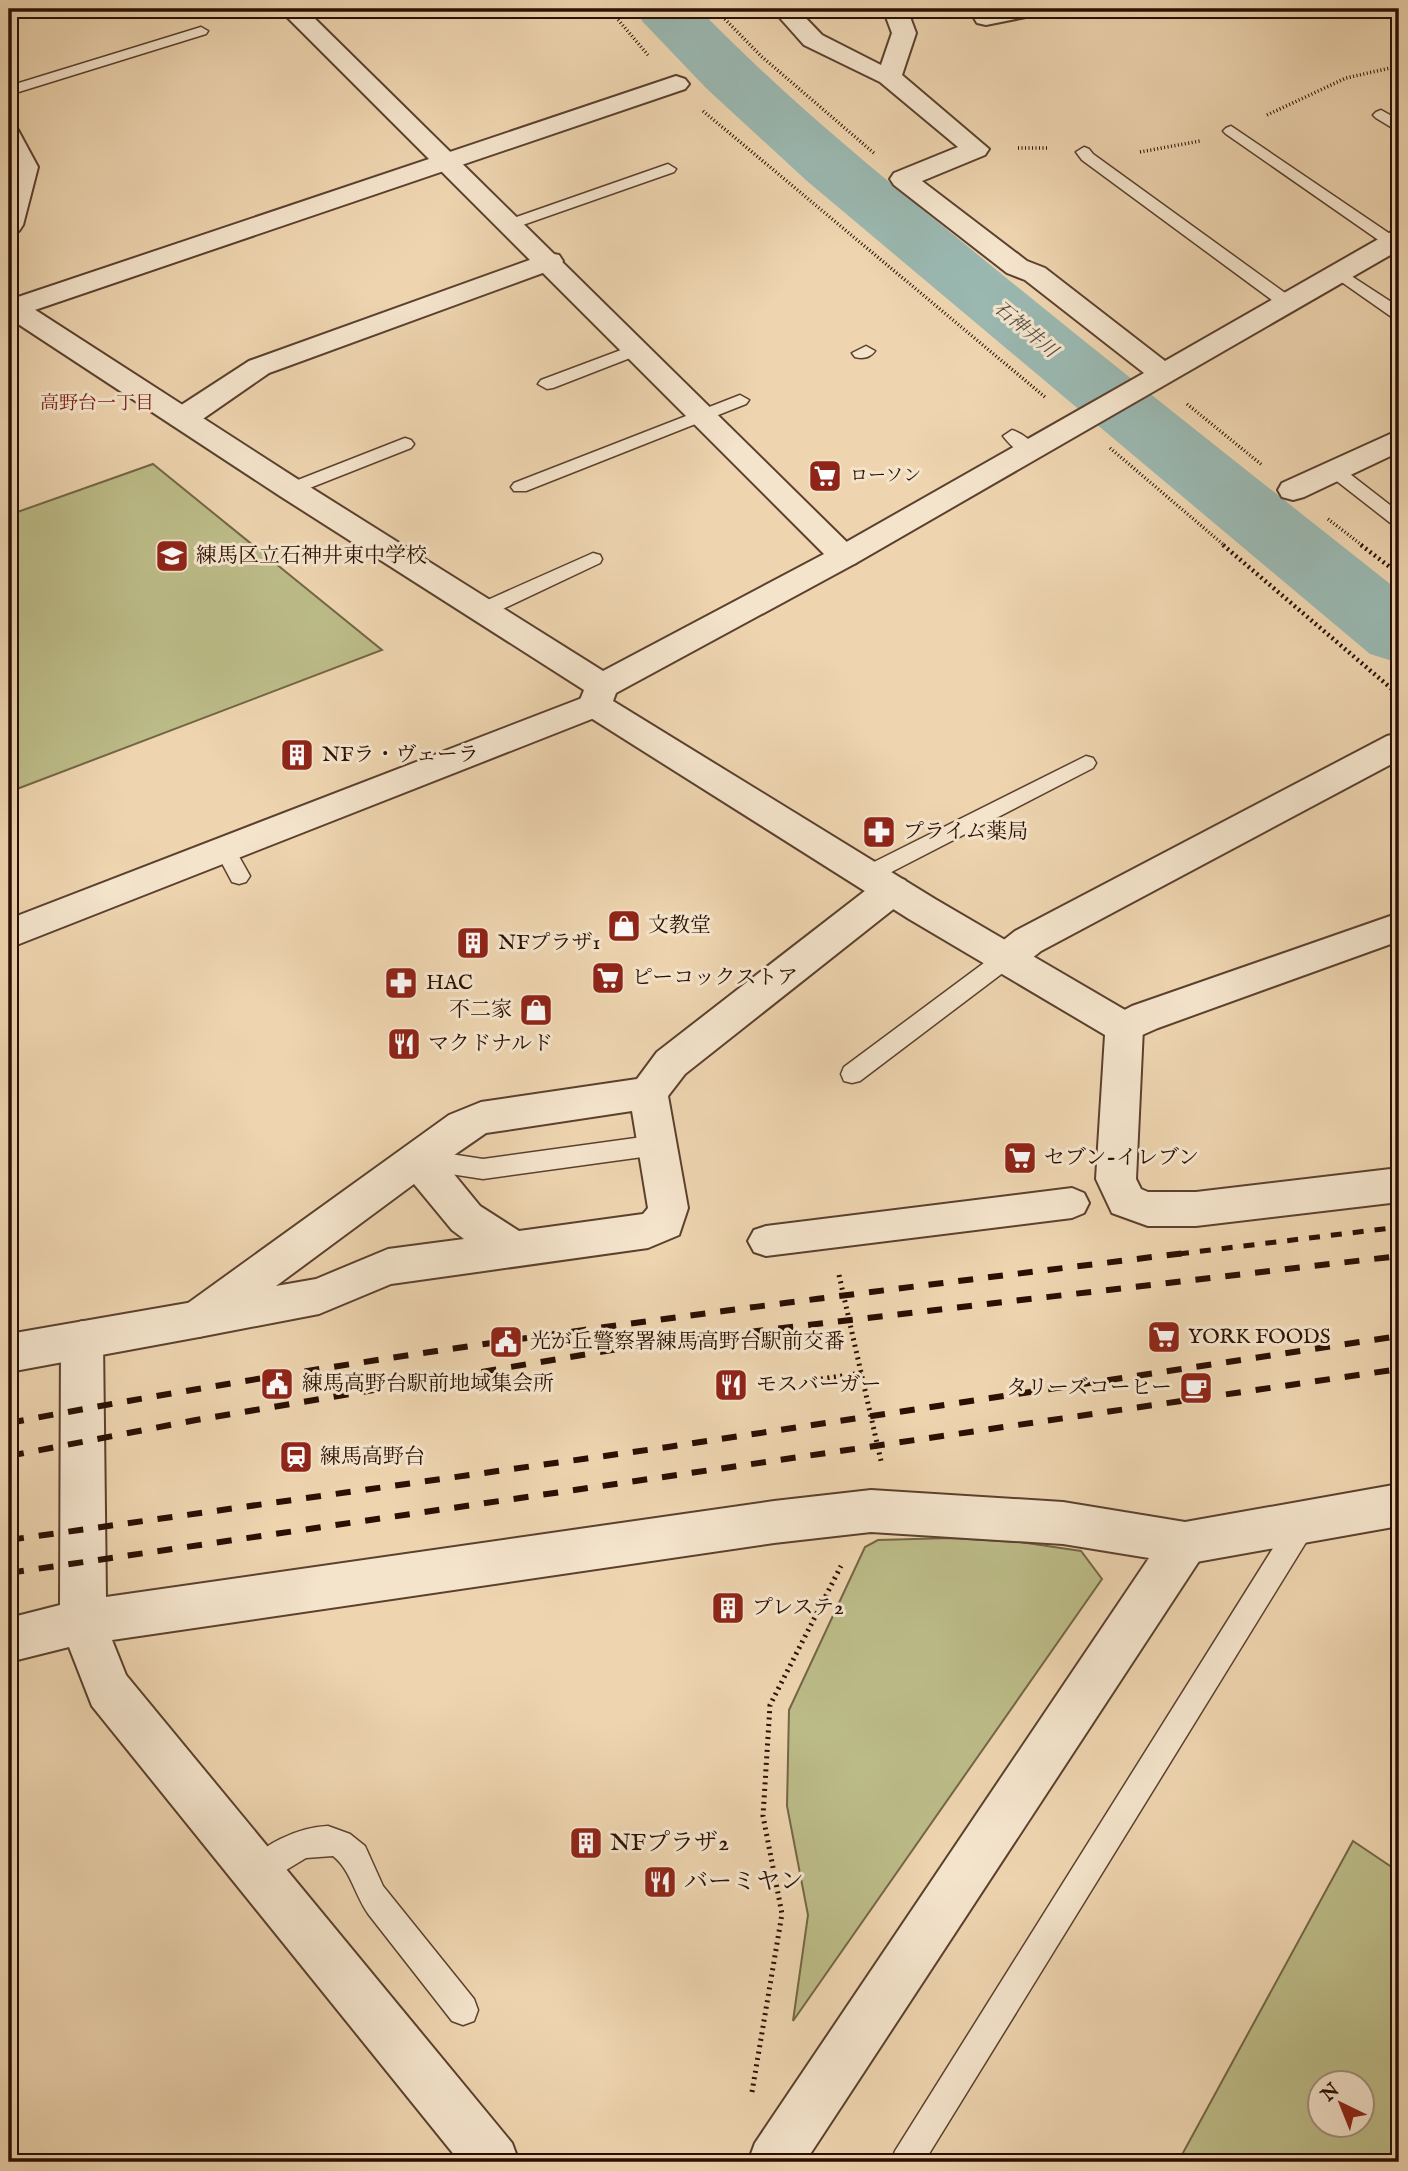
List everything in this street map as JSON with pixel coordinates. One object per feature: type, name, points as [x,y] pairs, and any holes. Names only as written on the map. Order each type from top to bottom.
[{"type":"street","points":[[291,9],[845,556]]},
{"type":"street","points":[[784,9],[813,40],[889,77],[976,149],[903,178]]},
{"type":"street","points":[[889,77],[904,33],[895,9]]},
{"type":"street","points":[[986,18],[1032,9]]},
{"type":"street","points":[[11,308],[447,161],[618,109],[676,84]]},
{"type":"street","points":[[9,136],[25,167],[9,225]]},
{"type":"street","points":[[903,178],[1017,267],[1035,274],[1161,376]]},
{"type":"street","points":[[9,934],[232,863],[598,695],[1396,241]]},
{"type":"street","points":[[183,418],[259,367],[549,261]]},
{"type":"street","points":[[11,308],[481,611],[598,695],[879,883],[1004,960],[1124,1028]]},
{"type":"street","points":[[1293,490],[1396,445]]},
{"type":"street","points":[[1004,960],[1028,941],[1399,745]]},
{"type":"street","points":[[199,1319],[463,1126],[481,1118],[648,1093],[671,1063],[879,883]]},
{"type":"street","points":[[1124,1028],[1145,1017],[1399,927]]},
{"type":"street","points":[[1124,1028],[1115,1179],[1126,1201],[1147,1209],[1196,1209],[1399,1185]]},
{"type":"street","points":[[9,1353],[319,1296],[388,1268],[648,1231],[665,1223],[668,1208],[648,1093]]},
{"type":"street","points":[[418,1159],[466,1218],[512,1249]]},
{"type":"street","points":[[766,1241],[1072,1203]]},
{"type":"street","points":[[82,1340],[83,1622],[108,1690],[493,2162]]},
{"type":"street","points":[[9,1640],[83,1622],[774,1522],[871,1511],[1063,1523],[1185,1543],[1399,1505]]},
{"type":"street","points":[[774,2162],[1185,1543]]},
{"type":"lane","points":[[9,91],[201,31]]},
{"type":"lane","points":[[1381,115],[1399,127]]},
{"type":"lane","points":[[1231,131],[1396,241]]},
{"type":"lane","points":[[1084,152],[1286,302]]},
{"type":"lane","points":[[511,224],[668,169]]},
{"type":"lane","points":[[1339,273],[1399,314]]},
{"type":"lane","points":[[547,384],[637,349]]},
{"type":"lane","points":[[520,487],[740,400]]},
{"type":"lane","points":[[290,489],[405,444]]},
{"type":"lane","points":[[1335,471],[1399,521]]},
{"type":"lane","points":[[481,611],[593,559]]},
{"type":"lane","points":[[879,883],[1086,764]]},
{"type":"lane","points":[[852,1074],[1004,960]]},
{"type":"lane","points":[[418,1159],[483,1168],[657,1145]]},
{"type":"lane","points":[[906,2162],[1304,1521]]},
{"type":"lane","points":[[258,1873],[280,1855],[301,1844],[321,1840],[337,1842],[351,1852],[362,1869],[367,1887],[379,1905],[463,2010]]},
{"type":"path","points":[[609,9],[632,38],[696,105],[1053,436],[1399,695]]},
{"type":"path","points":[[715,9],[771,64],[903,178]]},
{"type":"path","points":[[976,149],[1036,147],[1084,152],[1135,152],[1171,149],[1231,131],[1295,103],[1328,83],[1351,75],[1399,66]]},
{"type":"path","points":[[830,1233],[884,1473]]},
{"type":"path","points":[[821,1379],[862,1373]]},
{"type":"path","points":[[749,2107],[782,1914],[763,1816],[770,1705],[843,1562]]},
{"type":"green space","name":"練馬区立石神井東中学校","points":[[153,464],[382,650],[9,792],[9,515]]},
{"type":"green space","points":[[951,1538],[1020,1542],[1081,1551],[1102,1579],[793,2021],[808,1915],[787,1806],[789,1710],[865,1547],[878,1540]]},
{"type":"green space","points":[[1353,1841],[1399,1872],[1399,2162],[1178,2162]]},
{"type":"waterway","name":"石神井川","points":[[665,9],[729,75],[830,166],[1050,350],[1399,634]]},
{"type":"railway","points":[[1178,1254],[1399,1227]]},
{"type":"railway","points":[[9,1423],[156,1396],[451,1349],[748,1308],[1193,1252]]},
{"type":"railway","points":[[9,1456],[196,1420],[653,1343],[1399,1256]]},
{"type":"railway","points":[[9,1540],[668,1447],[1399,1336]]},
{"type":"railway","points":[[9,1573],[1399,1369]]},
{"type":"place","name":"ローソン","points":[[825,476]]},
{"type":"place","name":"練馬区立石神井東中学校","points":[[172,556]]},
{"type":"place","name":"NFラ・ヴェーラ","points":[[297,755]]},
{"type":"place","name":"プライム薬局","points":[[879,832]]},
{"type":"place","name":"文教堂","points":[[624,926]]},
{"type":"place","name":"NFプラザ1","points":[[473,943]]},
{"type":"place","name":"ピーコックストア","points":[[608,978]]},
{"type":"place","name":"HAC","points":[[401,983]]},
{"type":"place","name":"不二家","points":[[536,1010]]},
{"type":"place","name":"マクドナルド","points":[[404,1044]]},
{"type":"place","name":"セブン-イレブン","points":[[1020,1158]]},
{"type":"place","name":"YORK FOODS","points":[[1164,1337]]},
{"type":"place","name":"光が丘警察署練馬高野台駅前交番","points":[[506,1342]]},
{"type":"place","name":"練馬高野台駅前地域集会所","points":[[277,1384]]},
{"type":"place","name":"モスバーガー","points":[[731,1385]]},
{"type":"place","name":"タリーズコーヒー","points":[[1196,1388]]},
{"type":"place","name":"練馬高野台","points":[[296,1457]]},
{"type":"place","name":"プレステ2","points":[[728,1608]]},
{"type":"place","name":"NFプラザ2","points":[[586,1843]]},
{"type":"place","name":"バーミヤン","points":[[660,1882]]},
{"type":"district","name":"高野台一丁目","points":[[97,404]]}]
